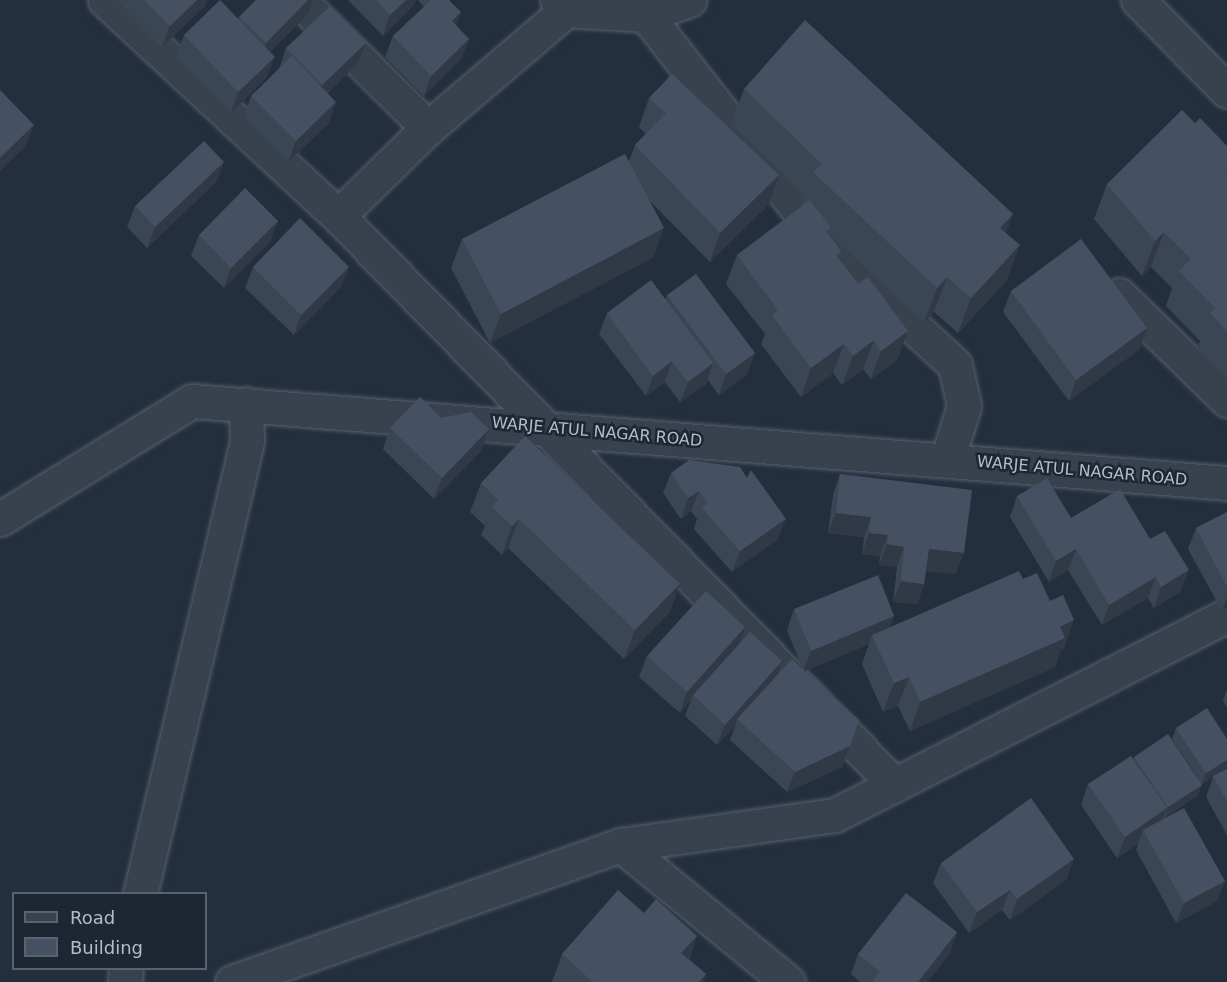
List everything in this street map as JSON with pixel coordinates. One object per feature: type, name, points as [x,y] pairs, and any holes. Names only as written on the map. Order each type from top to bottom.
[{"type":"street","points":[[105,0],[338,216],[895,784]]},
{"type":"street","points":[[299,0],[428,128]]},
{"type":"street","points":[[338,216],[428,128],[561,5],[646,15],[689,0]]},
{"type":"street","points":[[1138,0],[1227,92]]},
{"type":"street","points":[[646,15],[830,249],[955,365],[964,406],[947,460]]},
{"type":"street","points":[[1119,295],[1227,400]]},
{"type":"street","name":"WARJE ATUL NAGAR ROAD","points":[[0,519],[192,401],[1227,483]]},
{"type":"street","points":[[140,892],[247,440],[246,404]]},
{"type":"street","points":[[241,981],[621,845],[835,815],[1227,615]]},
{"type":"street","points":[[621,845],[788,982]]},
{"type":"building","points":[[144,0],[197,0],[170,26]]},
{"type":"building","points":[[220,0],[275,57],[238,92],[184,35]]},
{"type":"building","points":[[256,0],[308,0],[266,43],[239,17]]},
{"type":"building","points":[[376,0],[406,0],[390,15]]},
{"type":"building","points":[[431,0],[449,0],[461,12],[452,21],[469,39],[431,76],[393,36]]},
{"type":"building","points":[[330,6],[366,43],[322,85],[286,48]]},
{"type":"building","points":[[805,20],[1013,214],[1000,228],[1020,245],[971,298],[947,277],[937,288],[813,172],[822,164],[744,89]]},
{"type":"building","points":[[292,56],[336,102],[296,141],[251,96]]},
{"type":"building","points":[[672,74],[779,175],[720,233],[635,145],[666,113],[649,98]]},
{"type":"building","points":[[0,90],[34,125],[0,158]]},
{"type":"building","points":[[1182,110],[1195,123],[1200,118],[1227,146],[1227,331],[1210,313],[1216,309],[1179,271],[1191,259],[1164,232],[1155,241],[1107,184]]},
{"type":"building","points":[[204,141],[224,162],[155,227],[135,206]]},
{"type":"building","points":[[625,154],[664,228],[501,314],[462,239]]},
{"type":"building","points":[[245,188],[278,221],[231,268],[199,235]]},
{"type":"building","points":[[810,200],[831,228],[826,231],[841,251],[836,255],[858,284],[868,277],[908,331],[881,351],[874,340],[853,356],[844,344],[811,368],[772,315],[778,310],[737,255]]},
{"type":"building","points":[[300,218],[349,267],[301,315],[253,267]]},
{"type":"building","points":[[1081,239],[1147,328],[1076,380],[1011,291]]},
{"type":"building","points":[[696,274],[755,353],[726,374],[667,295]]},
{"type":"building","points":[[651,280],[713,363],[688,382],[672,361],[653,376],[607,313]]},
{"type":"building","points":[[420,397],[441,418],[471,412],[489,429],[442,478],[390,428]]},
{"type":"building","points":[[525,436],[680,584],[635,630],[519,519],[512,526],[492,507],[498,500],[481,483]]},
{"type":"building","points":[[689,460],[740,467],[747,478],[751,470],[786,519],[740,551],[702,508],[708,503],[699,491],[688,498],[671,473]]},
{"type":"building","points":[[840,474],[972,490],[964,553],[929,549],[924,584],[901,581],[904,547],[887,544],[888,535],[869,533],[871,517],[836,513]]},
{"type":"building","points":[[1047,478],[1071,518],[1120,489],[1150,539],[1165,531],[1189,570],[1161,587],[1156,577],[1109,605],[1076,549],[1056,561],[1017,496]]},
{"type":"building","points":[[1227,512],[1227,587],[1196,528]]},
{"type":"building","points":[[1019,571],[1023,579],[1037,573],[1050,601],[1063,595],[1074,620],[1060,627],[1065,638],[920,702],[909,677],[894,683],[872,635]]},
{"type":"building","points":[[878,575],[894,616],[811,651],[794,609]]},
{"type":"building","points":[[706,591],[745,627],[687,692],[647,656]]},
{"type":"building","points":[[750,632],[782,661],[725,725],[693,695]]},
{"type":"building","points":[[792,659],[859,720],[850,746],[795,772],[737,719]]},
{"type":"building","points":[[1207,708],[1227,739],[1227,760],[1206,773],[1176,728]]},
{"type":"building","points":[[1168,734],[1202,785],[1168,807],[1134,757]]},
{"type":"building","points":[[1131,756],[1167,808],[1125,837],[1088,784]]},
{"type":"building","points":[[1227,769],[1227,801],[1213,776]]},
{"type":"building","points":[[1031,798],[1074,859],[1017,899],[1010,890],[977,912],[941,863]]},
{"type":"building","points":[[1184,808],[1225,881],[1184,903],[1143,830]]},
{"type":"building","points":[[618,890],[644,913],[656,899],[697,936],[681,953],[706,974],[699,982],[593,982],[562,954]]},
{"type":"building","points":[[906,893],[957,932],[918,982],[875,982],[873,980],[880,972],[858,954]]}]
